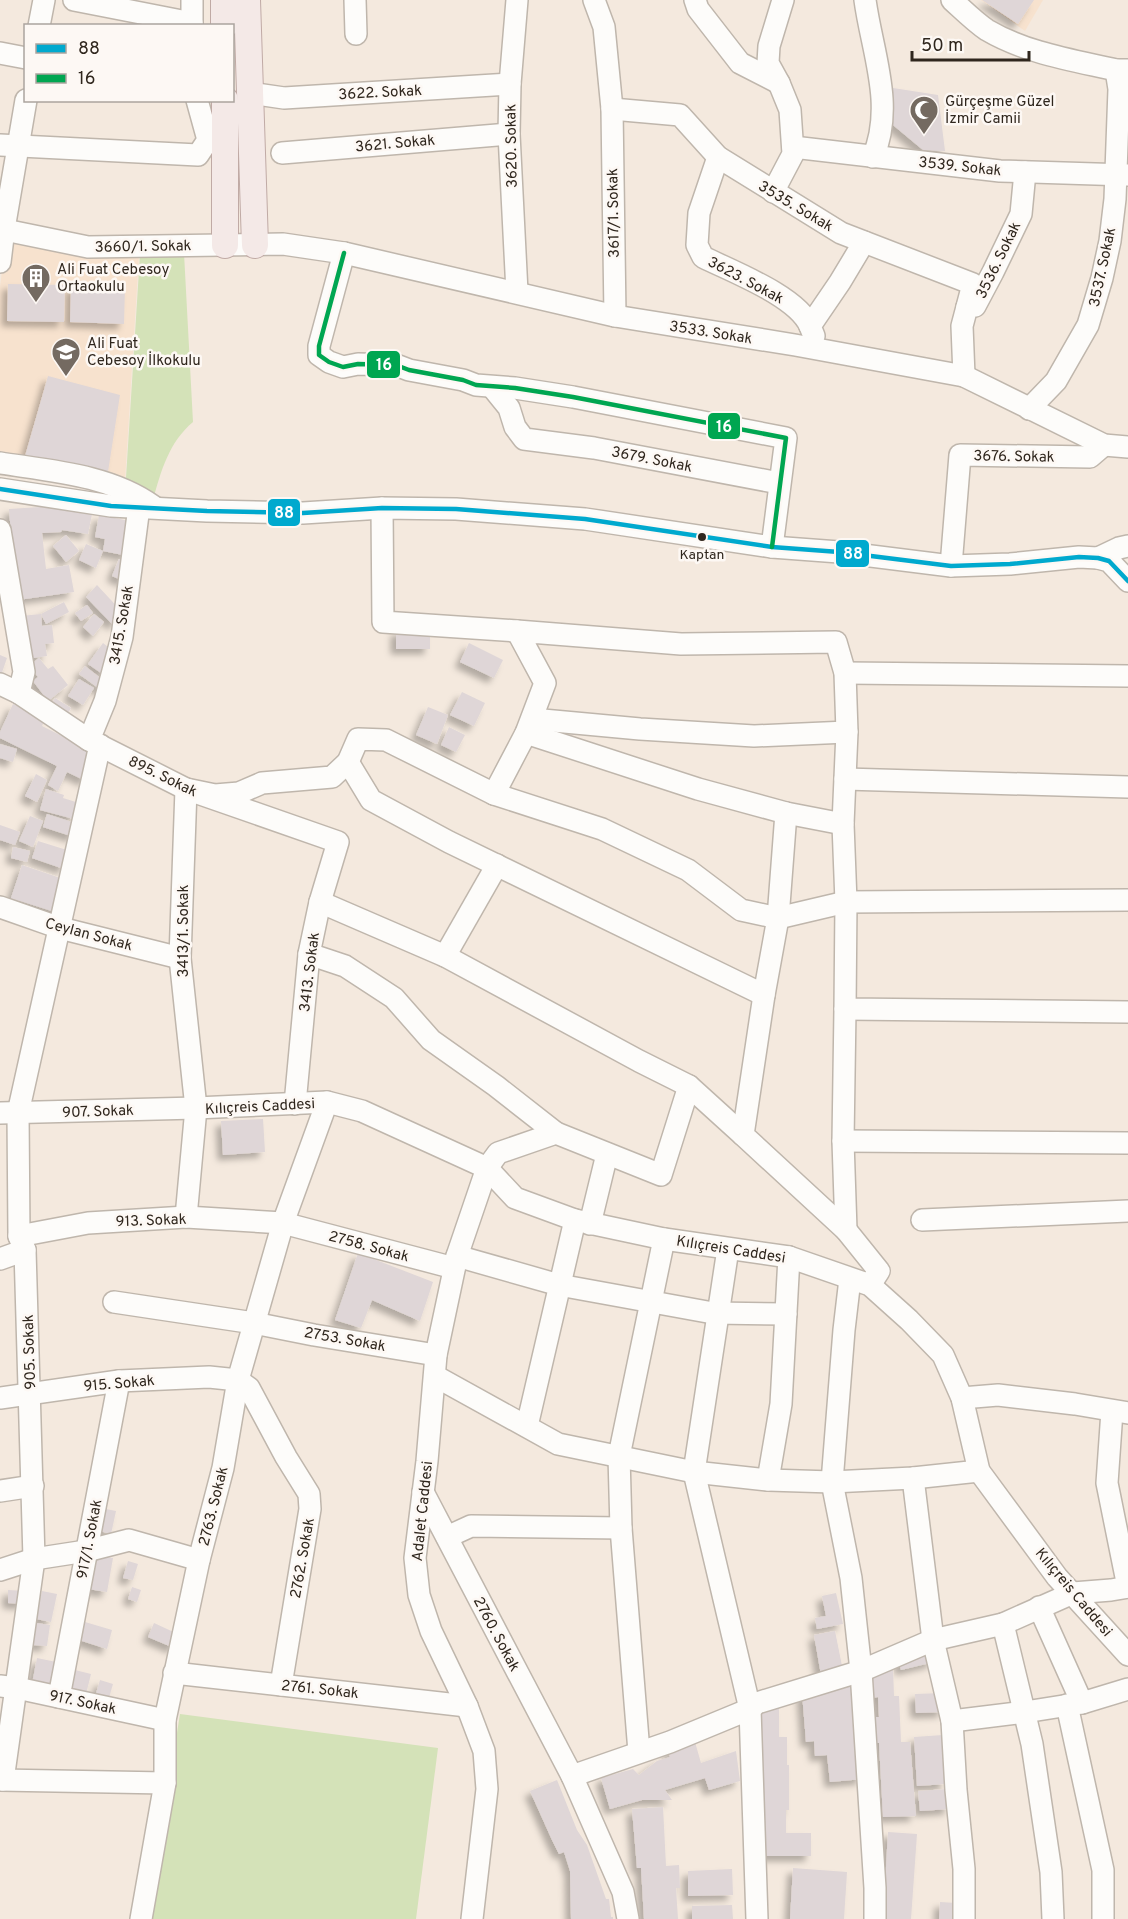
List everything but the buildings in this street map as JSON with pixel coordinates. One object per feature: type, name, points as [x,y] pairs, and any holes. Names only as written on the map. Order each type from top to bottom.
[{"type":"main road","points":[[224,0],[224,24]]},
{"type":"main road","points":[[247,0],[255,245]]},
{"type":"main road","points":[[225,102],[225,245]]},
{"type":"street","points":[[39,24],[44,0]]},
{"type":"street","points":[[74,0],[192,24],[192,0]]},
{"type":"street","points":[[356,0],[356,34]]},
{"type":"street","name":"3620. Sokak","points":[[517,292],[509,134],[510,84],[518,0]]},
{"type":"street","points":[[594,0],[604,27]]},
{"type":"street","points":[[604,27],[608,0]]},
{"type":"street","points":[[695,0],[698,9],[740,63],[779,83]]},
{"type":"street","points":[[773,192],[793,154],[790,110],[768,63],[769,46],[783,0]]},
{"type":"street","points":[[865,0],[881,75],[882,114],[878,145],[873,157]]},
{"type":"street","points":[[952,0],[985,28],[1009,42],[1044,53],[1122,70]]},
{"type":"street","name":"3617/1. Sokak","points":[[604,27],[612,109],[615,316]]},
{"type":"street","points":[[0,53],[24,58]]},
{"type":"street","name":"3537. Sokak","points":[[1029,409],[1056,381],[1088,325],[1102,278],[1121,176],[1119,88],[1122,70]]},
{"type":"street","name":"3622. Sokak","points":[[250,93],[284,98],[510,84]]},
{"type":"street","points":[[0,262],[9,145],[25,102]]},
{"type":"street","points":[[9,145],[198,155],[207,140],[198,102]]},
{"type":"street","name":"3535. Sokak","points":[[612,109],[680,115],[718,157],[841,233],[973,284],[967,307]]},
{"type":"street","name":"3621. Sokak","points":[[282,153],[509,134]]},
{"type":"street","name":"3539. Sokak","points":[[793,147],[1000,171],[1121,176]]},
{"type":"street","name":"3623. Sokak","points":[[718,157],[699,213],[697,245],[703,257],[782,296],[807,318],[820,350]]},
{"type":"street","name":"3536. Sokak","points":[[964,376],[962,326],[967,307],[975,306],[1021,214],[1025,172]]},
{"type":"street","name":"3660/1. Sokak","points":[[2,229],[88,247],[283,244]]},
{"type":"street","points":[[810,326],[864,242]]},
{"type":"street","name":"3533. Sokak","points":[[283,244],[344,253],[615,316],[964,376],[1104,446],[1128,447]]},
{"type":"street","points":[[344,253],[319,346],[319,355],[329,362],[343,367],[358,364],[396,365],[409,370],[492,387],[515,388],[573,397],[786,438],[772,547]]},
{"type":"street","name":"3679. Sokak","points":[[492,387],[509,408],[515,427],[524,439],[594,448],[779,483]]},
{"type":"street","name":"3676. Sokak","points":[[951,566],[960,455],[1090,457],[1104,446]]},
{"type":"street","points":[[0,464],[112,484],[145,500],[148,508]]},
{"type":"street","points":[[0,489],[111,506],[148,508],[303,513],[382,508],[456,509],[585,519],[772,547],[839,552],[951,566],[1010,564],[1079,556],[1112,561],[1128,581]]},
{"type":"street","name":"3415. Sokak","points":[[60,928],[95,742],[122,637],[148,508]]},
{"type":"street","points":[[382,508],[383,622],[681,644],[836,642],[845,673],[847,732],[843,824],[846,902],[843,1141],[846,1230]]},
{"type":"street","points":[[0,530],[24,672],[10,689]]},
{"type":"street","points":[[1112,561],[1119,548],[1128,546]]},
{"type":"street","points":[[494,794],[529,726],[545,683],[517,631]]},
{"type":"street","points":[[845,673],[1128,676]]},
{"type":"street","name":"895. Sokak","points":[[10,689],[95,742],[186,789],[338,842]]},
{"type":"street","points":[[529,726],[640,729],[754,736],[847,732]]},
{"type":"street","points":[[529,726],[698,789],[786,813],[843,824]]},
{"type":"street","points":[[186,789],[215,795],[239,793],[262,783],[332,777],[348,762],[358,739],[386,740],[494,794],[602,829],[688,870],[741,910],[778,918],[846,902],[1128,900]]},
{"type":"street","points":[[348,762],[371,800],[497,865],[764,995]]},
{"type":"street","points":[[845,778],[1128,787]]},
{"type":"street","name":"3413/1. Sokak","points":[[186,789],[180,958],[196,1108],[186,1217]]},
{"type":"street","points":[[743,1135],[778,918],[786,813]]},
{"type":"street","name":"3413. Sokak","points":[[295,1104],[309,954],[320,902],[338,842]]},
{"type":"street","points":[[445,956],[497,865]]},
{"type":"street","points":[[320,902],[445,956],[689,1086],[846,1230],[879,1271],[860,1282],[844,1330],[832,1482],[851,1578],[861,1671],[875,1919]]},
{"type":"street","name":"Ceylan Sokak","points":[[0,907],[60,928],[180,958]]},
{"type":"street","name":"905. Sokak","points":[[2,1780],[9,1687],[34,1559],[30,1393],[22,1243],[9,1113],[60,928]]},
{"type":"street","points":[[309,954],[345,966],[394,998],[431,1040],[496,1086],[556,1133],[661,1175],[689,1086]]},
{"type":"street","points":[[845,1010],[1128,1012]]},
{"type":"street","name":"Kılıçreis Caddesi","points":[[196,1108],[327,1102],[362,1111],[487,1168],[515,1198],[582,1222],[664,1239],[789,1257],[860,1282],[909,1320],[943,1355],[962,1398],[979,1471],[1057,1576],[1128,1655]]},
{"type":"street","name":"2763. Sokak","points":[[141,1919],[165,1783],[165,1720],[199,1560],[223,1468],[238,1380],[283,1223],[327,1102]]},
{"type":"street","name":"907. Sokak","points":[[9,1113],[196,1108]]},
{"type":"street","points":[[487,1168],[498,1153],[556,1133]]},
{"type":"street","points":[[843,1141],[1128,1143]]},
{"type":"street","points":[[527,1426],[559,1285],[607,1154]]},
{"type":"street","name":"Adalet Caddesi","points":[[472,1919],[487,1789],[483,1752],[467,1706],[431,1631],[419,1595],[415,1558],[436,1354],[455,1262],[487,1168]]},
{"type":"street","points":[[922,1220],[1128,1211]]},
{"type":"street","name":"913. Sokak","points":[[0,1259],[22,1243],[88,1222],[186,1217],[283,1223]]},
{"type":"street","name":"2758. Sokak","points":[[283,1223],[559,1285],[651,1302],[720,1312],[786,1314]]},
{"type":"street","points":[[639,1752],[621,1528],[619,1456],[664,1239]]},
{"type":"street","points":[[728,1249],[694,1472],[750,1709],[757,1919]]},
{"type":"street","points":[[768,1480],[781,1404],[789,1257]]},
{"type":"street","name":"2753. Sokak","points":[[114,1302],[436,1354]]},
{"type":"street","points":[[435,1376],[558,1444],[694,1472],[768,1480],[832,1482],[913,1478],[979,1471]]},
{"type":"street","name":"915. Sokak","points":[[0,1398],[119,1381],[209,1377],[238,1380]]},
{"type":"street","name":"2762. Sokak","points":[[238,1380],[249,1388],[309,1494],[310,1509],[281,1685]]},
{"type":"street","name":"917/1. Sokak","points":[[59,1697],[119,1381]]},
{"type":"street","points":[[572,1776],[670,1742],[750,1709],[757,1703],[861,1671],[933,1640],[1003,1624],[1039,1606],[1073,1593],[1128,1587],[1107,1483],[1120,1412],[998,1395],[962,1398]]},
{"type":"street","points":[[913,1478],[933,1640],[952,1721],[964,1869],[964,1919]]},
{"type":"street","points":[[0,1491],[33,1486]]},
{"type":"street","name":"2760. Sokak","points":[[423,1492],[572,1776],[623,1892],[628,1919]]},
{"type":"street","points":[[447,1537],[471,1526],[621,1528]]},
{"type":"street","points":[[0,1570],[34,1559],[86,1551],[129,1540],[199,1560]]},
{"type":"street","points":[[1039,1606],[1075,1704],[1103,1870],[1102,1919]]},
{"type":"street","points":[[1003,1624],[1032,1744],[1051,1872],[1053,1919]]},
{"type":"street","name":"2761. Sokak","points":[[174,1673],[467,1706]]},
{"type":"street","name":"917. Sokak","points":[[9,1687],[165,1720]]},
{"type":"street","points":[[952,1721],[1075,1704],[1128,1689]]},
{"type":"street","points":[[2,1780],[165,1783]]},
{"type":"shaded area","points":[[981,0],[1043,0],[1025,31]]},
{"type":"shaded area","name":"Ali Fuat Cebesoy İlkokulu","points":[[6,238],[139,255],[124,496],[0,470],[0,287]]},
{"type":"green space","points":[[184,253],[193,422],[172,448],[153,500],[125,494],[140,254]]},
{"type":"green space","points":[[180,1714],[438,1748],[416,1919],[147,1919]]},
{"type":"transit line","name":"16","points":[[344,253],[319,346],[319,355],[329,362],[343,367],[358,364],[396,365],[476,385],[515,388],[573,397],[786,438],[772,547]]},
{"type":"transit line","name":"88","points":[[0,489],[111,506],[207,511],[303,513],[382,508],[456,509],[585,519],[772,547],[839,552],[951,566],[1010,564],[1079,557],[1098,558],[1109,561],[1128,581]]},
{"type":"place","name":"Gürçeşme Güzel İzmir Camii","points":[[924,136]]},
{"type":"place","name":"Ali Fuat Cebesoy Ortaokulu","points":[[36,304]]},
{"type":"place","name":"Ali Fuat Cebesoy İlkokulu","points":[[66,378]]},
{"type":"place","name":"Kaptan","points":[[702,537]]}]
